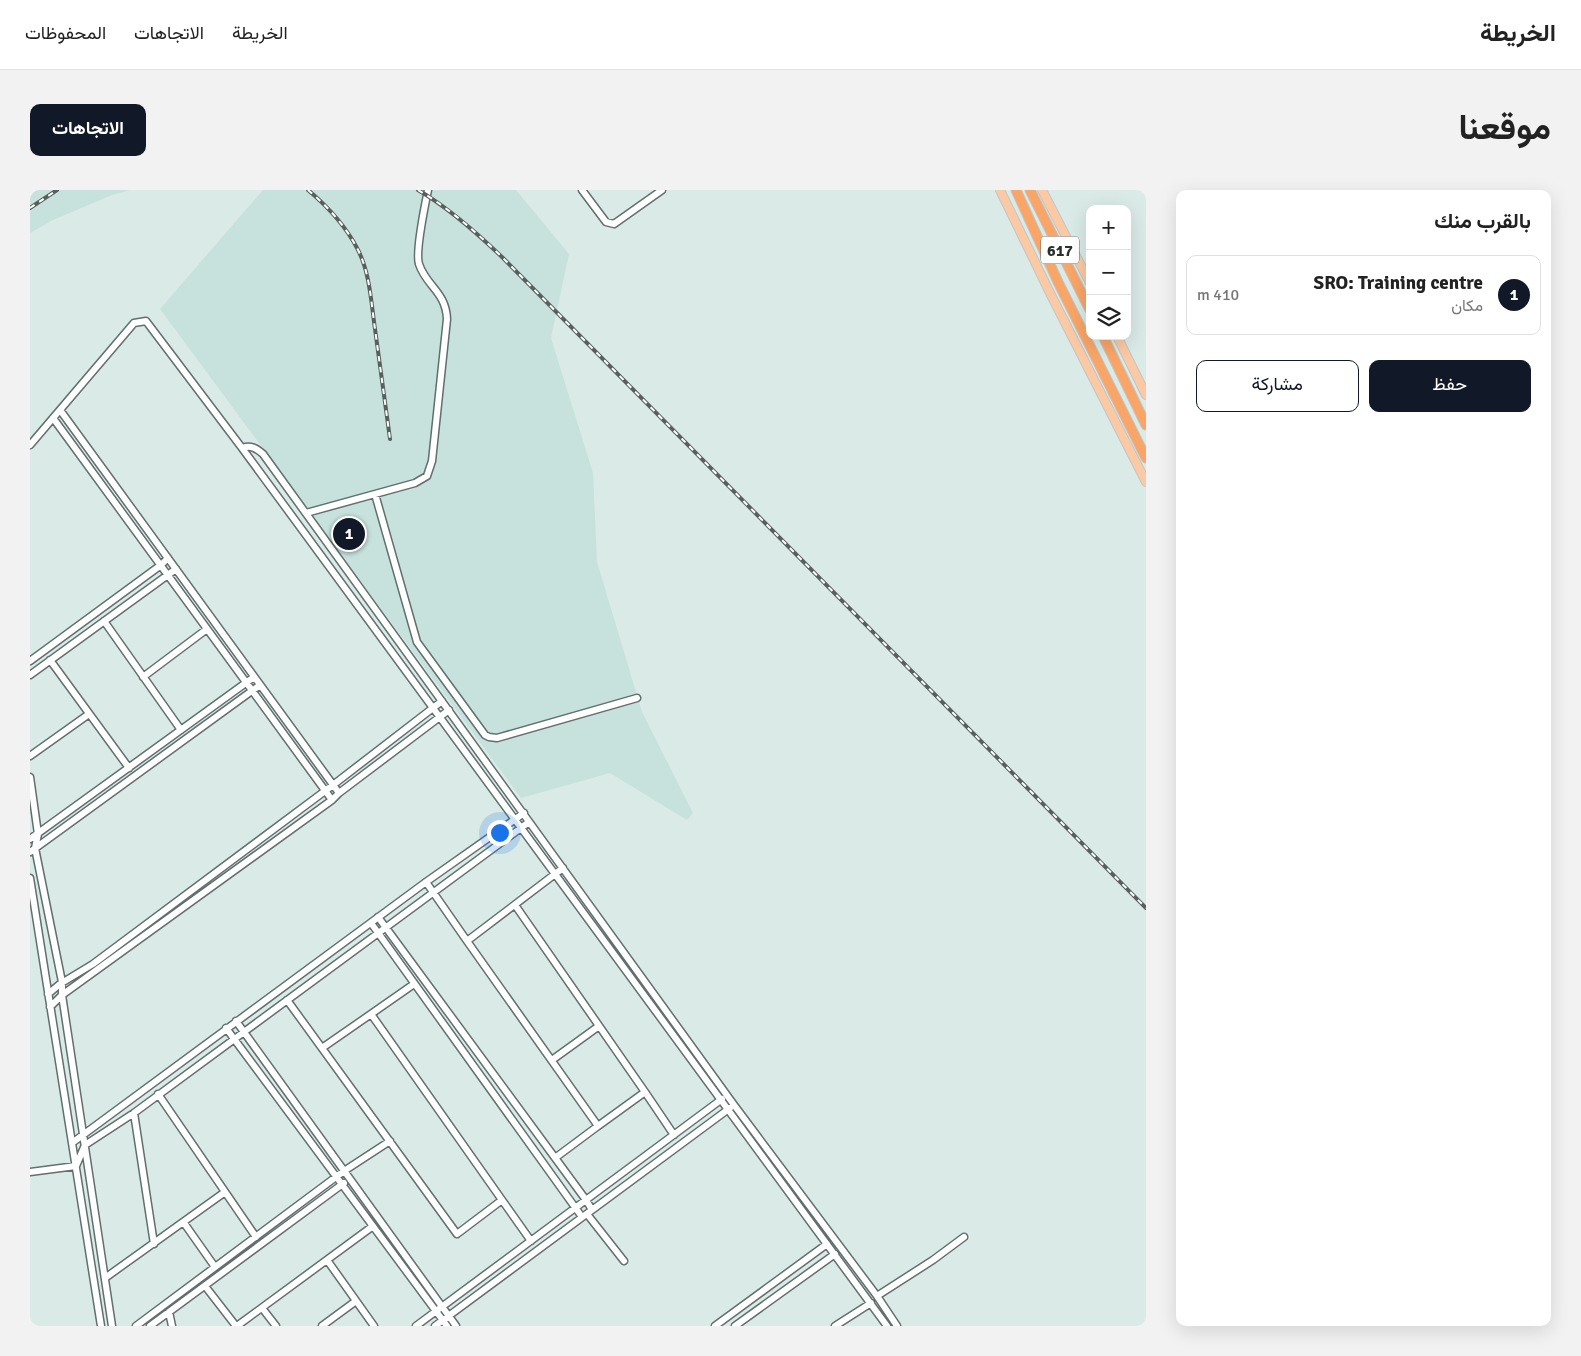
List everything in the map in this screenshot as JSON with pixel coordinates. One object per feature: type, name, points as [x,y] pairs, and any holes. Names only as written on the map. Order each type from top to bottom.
[{"type":"highway","name":"617","points":[[1016,190],[1058,282],[1146,458]]},
{"type":"highway","name":"617","points":[[1030,190],[1086,302]]},
{"type":"highway","points":[[1105,340],[1146,425]]},
{"type":"main road","points":[[1000,190],[1146,482]]},
{"type":"main road","points":[[1042,190],[1086,275]]},
{"type":"main road","points":[[1119,340],[1146,395]]},
{"type":"street","points":[[306,513],[420,481],[429,472],[432,461],[447,313],[442,299],[423,273],[417,259],[428,190]]},
{"type":"street","points":[[582,190],[601,216],[610,224],[614,224],[662,190]]},
{"type":"street","points":[[647,190],[652,197]]},
{"type":"street","points":[[30,445],[134,323],[146,321],[242,448],[888,1326]]},
{"type":"street","points":[[60,410],[60,428]]},
{"type":"street","points":[[60,410],[339,793]]},
{"type":"street","points":[[53,418],[332,800]]},
{"type":"street","points":[[242,448],[247,446],[255,447],[263,454],[734,1105],[877,1296],[897,1326]]},
{"type":"street","points":[[375,494],[417,642],[485,735],[497,738],[637,698]]},
{"type":"street","points":[[30,662],[160,566],[168,558]]},
{"type":"street","points":[[30,675],[176,569]]},
{"type":"street","points":[[110,602],[118,612]]},
{"type":"street","points":[[104,621],[181,730]]},
{"type":"street","points":[[143,677],[207,629]]},
{"type":"street","points":[[50,660],[129,768]]},
{"type":"street","points":[[30,839],[254,677]]},
{"type":"street","points":[[32,849],[260,685]]},
{"type":"street","points":[[48,994],[62,982],[93,964],[442,701]]},
{"type":"street","points":[[50,1007],[62,995],[332,800],[449,710]]},
{"type":"street","points":[[30,756],[89,714]]},
{"type":"street","points":[[30,777],[38,834],[32,849],[62,982],[62,995],[112,1326]]},
{"type":"street","points":[[72,1143],[378,917],[524,813]]},
{"type":"street","points":[[76,1166],[85,1145],[134,1113],[530,822]]},
{"type":"street","points":[[467,941],[563,868]]},
{"type":"street","points":[[30,878],[101,1326]]},
{"type":"street","points":[[426,882],[598,1126]]},
{"type":"street","points":[[515,905],[674,1135]]},
{"type":"street","points":[[378,917],[586,1200],[587,1214]]},
{"type":"street","points":[[371,923],[576,1207],[587,1214],[624,1261]]},
{"type":"street","points":[[322,1048],[414,984]]},
{"type":"street","points":[[287,1000],[457,1234],[502,1200]]},
{"type":"street","points":[[371,1014],[531,1241]]},
{"type":"street","points":[[236,1021],[344,1171],[446,1321],[456,1326]]},
{"type":"street","points":[[552,1060],[599,1026]]},
{"type":"street","points":[[226,1028],[373,1226],[439,1309]]},
{"type":"street","points":[[555,1158],[645,1092]]},
{"type":"street","points":[[158,1094],[256,1237]]},
{"type":"street","points":[[416,1326],[728,1095]]},
{"type":"street","points":[[435,1326],[446,1321],[734,1105]]},
{"type":"street","points":[[134,1113],[154,1244]]},
{"type":"street","points":[[136,1326],[344,1171],[390,1141]]},
{"type":"street","points":[[30,1172],[76,1166]]},
{"type":"street","points":[[150,1326],[349,1179]]},
{"type":"street","points":[[105,1278],[225,1192]]},
{"type":"street","points":[[184,1223],[215,1267]]},
{"type":"street","points":[[205,1286],[236,1326],[373,1226]]},
{"type":"street","points":[[877,1296],[933,1260],[964,1237]]},
{"type":"street","points":[[715,1326],[827,1244]]},
{"type":"street","points":[[735,1326],[834,1254]]},
{"type":"street","points":[[327,1260],[374,1326]]},
{"type":"street","points":[[322,1326],[356,1301]]},
{"type":"street","points":[[836,1326],[871,1303]]},
{"type":"street","points":[[262,1308],[276,1326]]},
{"type":"street","points":[[170,1312],[172,1326]]},
{"type":"shaded area","points":[[30,190],[130,190],[112,195],[53,220],[30,233]]},
{"type":"shaded area","points":[[263,190],[516,190],[569,254],[551,338],[593,473],[597,562],[642,712],[693,813],[687,820],[610,773],[521,798],[160,309]]},
{"type":"railway","points":[[30,208],[57,190]]},
{"type":"railway","points":[[308,190],[329,209],[347,231],[365,267],[390,439]]},
{"type":"railway","points":[[418,190],[462,221],[503,258],[1146,908]]},
{"type":"place","name":"SRO: Training centre","points":[[349,534]]}]
